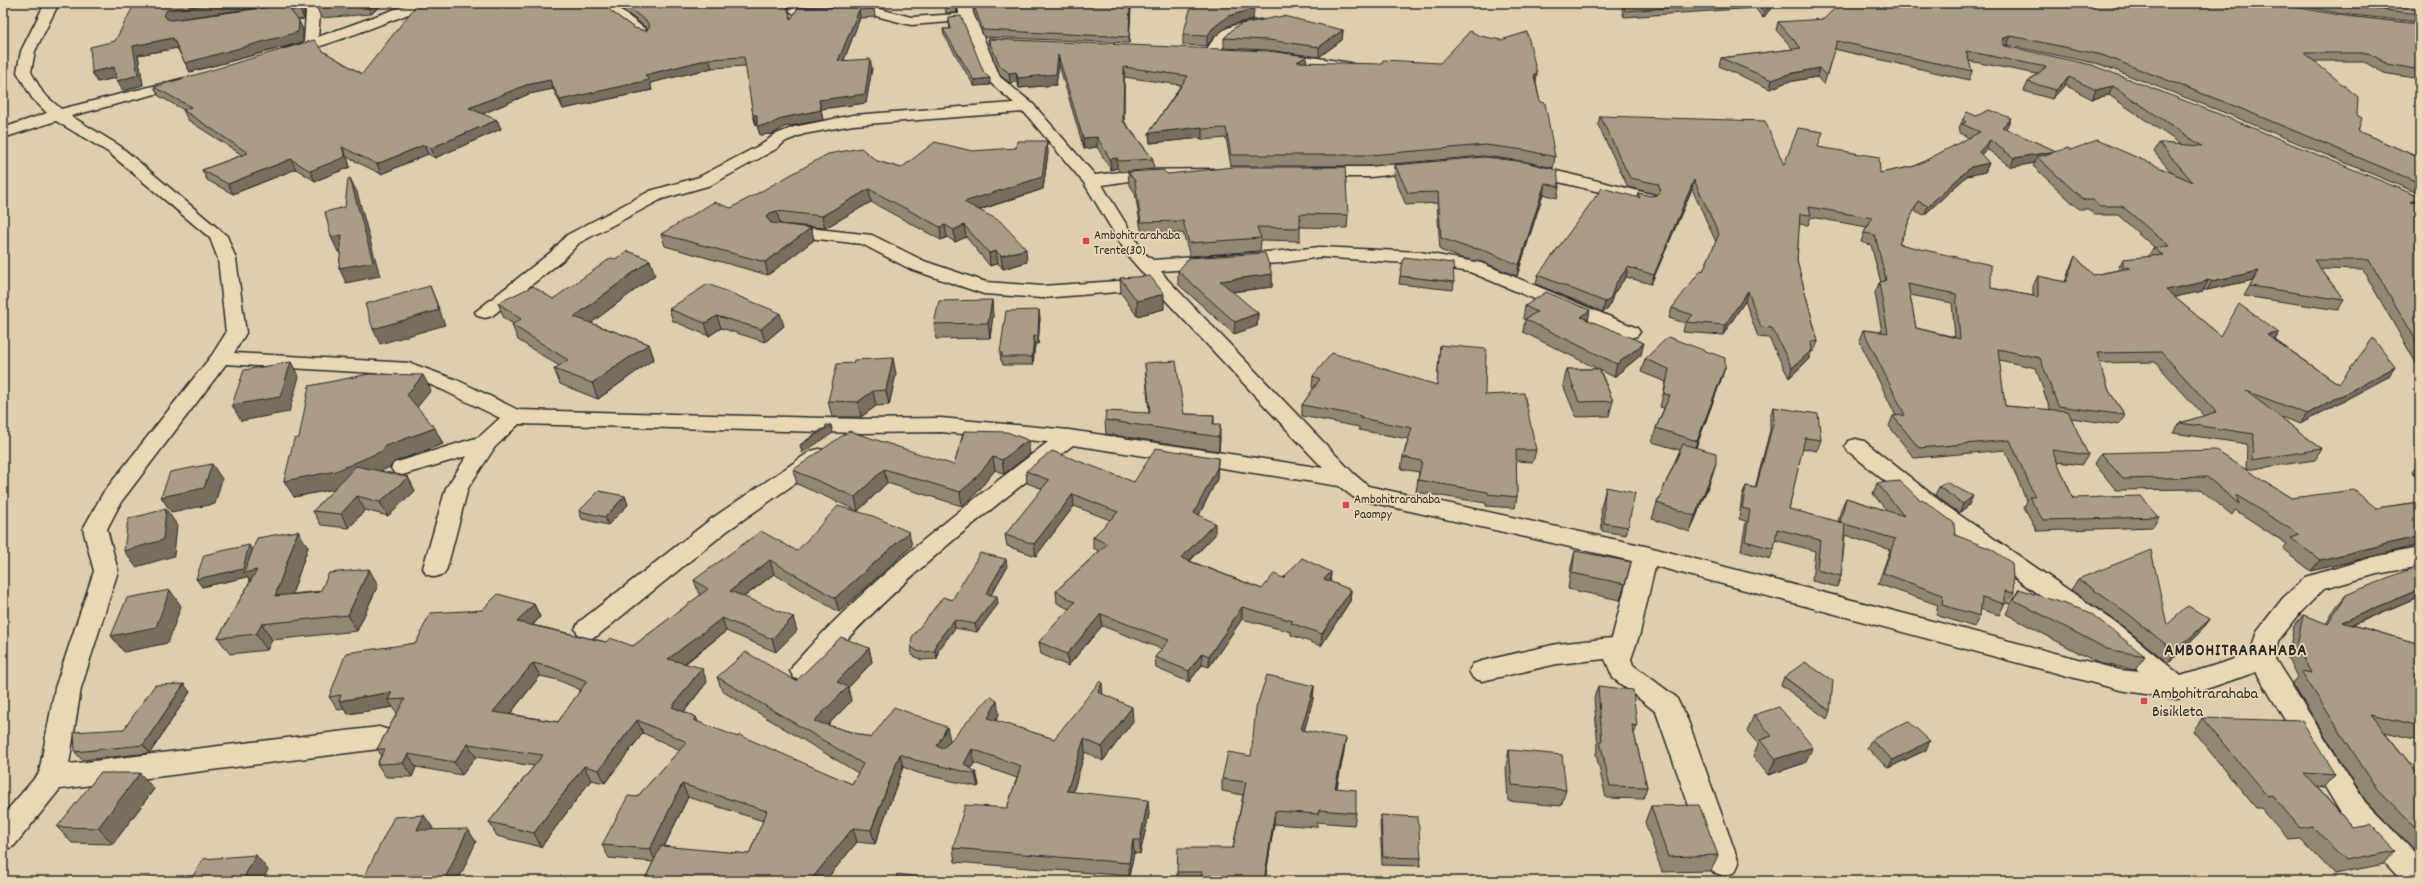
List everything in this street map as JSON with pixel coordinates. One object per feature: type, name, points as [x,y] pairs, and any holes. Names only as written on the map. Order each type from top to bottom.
[{"type":"street","points":[[3,837],[52,778],[68,688],[106,571],[95,529],[111,499],[220,358],[236,333],[227,259],[218,236],[114,149],[58,115],[37,95],[24,72],[28,51],[53,3]]},
{"type":"street","points":[[278,56],[425,3]]},
{"type":"street","points":[[609,3],[612,10],[644,35]]},
{"type":"street","points":[[260,14],[291,10],[314,4],[311,45]]},
{"type":"street","points":[[796,11],[839,8],[868,10],[911,21],[967,10],[986,43],[994,79],[1028,107],[1091,181],[1138,256],[1149,266],[1160,283],[1346,479],[1362,492],[1645,555],[2120,680],[2177,688],[2262,660]]},
{"type":"street","points":[[1197,52],[1219,53],[1215,45],[1228,31],[1270,22]]},
{"type":"street","points":[[1261,55],[1351,67]]},
{"type":"street","points":[[3,133],[58,115],[197,78]]},
{"type":"street","points":[[485,312],[557,256],[573,239],[656,195],[705,181],[770,146],[780,138],[800,130],[853,120],[1028,107]]},
{"type":"street","points":[[1301,172],[1370,172],[1443,164]]},
{"type":"street","points":[[1513,166],[1547,172],[1593,186],[1649,199]]},
{"type":"street","points":[[1091,181],[1136,175],[1225,173]]},
{"type":"street","points":[[780,230],[866,239],[917,265],[984,288],[1042,292],[1160,283]]},
{"type":"street","points":[[1149,266],[1281,257],[1320,252],[1420,258],[1474,267],[1630,332]]},
{"type":"street","points":[[220,358],[410,369],[450,384],[514,417],[862,426],[941,425],[1069,437],[1346,479]]},
{"type":"street","points":[[435,568],[457,488],[487,442],[514,417]]},
{"type":"street","points":[[588,629],[719,525],[862,426]]},
{"type":"street","points":[[803,671],[823,646],[918,556],[1069,437]]},
{"type":"street","points":[[402,468],[487,442]]},
{"type":"street","points":[[1856,446],[1937,510],[2109,631],[2177,688]]},
{"type":"street","points":[[1645,555],[1627,633],[1618,659],[1622,671],[1666,705],[1674,721],[1724,863]]},
{"type":"street","points":[[2420,557],[2377,565],[2316,582],[2292,605],[2266,638],[2262,660],[2355,811],[2420,879]]},
{"type":"street","points":[[1482,671],[1557,654],[1622,647]]},
{"type":"street","points":[[52,778],[379,738]]},
{"type":"building","points":[[135,3],[218,3],[167,10],[164,15],[167,19],[172,20],[300,3],[300,10],[290,10],[299,21],[298,32],[185,63],[173,38],[133,46],[138,75],[117,81],[114,67],[92,72],[90,47],[115,41]]},
{"type":"building","points":[[317,3],[369,3],[367,5],[317,8]]},
{"type":"building","points":[[418,3],[603,3],[612,12],[634,28],[646,31],[650,27],[647,22],[623,3],[786,3],[791,19],[798,8],[866,7],[874,9],[859,10],[838,61],[870,59],[865,94],[819,100],[821,110],[782,118],[771,124],[757,126],[757,115],[753,115],[744,57],[709,59],[645,75],[649,80],[560,100],[550,80],[526,85],[469,108],[497,120],[431,148],[424,145],[377,164],[342,147],[345,157],[310,171],[291,159],[228,184],[202,170],[248,153],[183,110],[191,107],[154,87],[314,40],[323,51],[362,74]]},
{"type":"building","points":[[945,3],[957,3],[957,6],[946,7]]},
{"type":"building","points":[[973,3],[991,3],[991,5],[1130,3],[1129,37],[983,30]]},
{"type":"building","points":[[1192,3],[1226,3],[1254,9],[1228,16],[1213,28],[1207,36],[1183,35]]},
{"type":"building","points":[[1623,3],[1740,3],[1625,11]]},
{"type":"building","points":[[1757,3],[1772,3],[1764,12]]},
{"type":"building","points":[[1840,3],[2269,3],[2346,16],[2420,24],[2420,70],[2388,64],[2368,53],[2304,53],[2358,97],[2357,115],[2362,118],[2358,131],[2420,158],[2420,183],[2232,105],[2102,55],[2011,36],[2004,38],[2002,43],[2005,46],[2092,65],[2219,114],[2420,197],[2420,199],[2411,202],[2420,203],[2420,347],[2369,260],[2314,260],[2344,300],[2250,286],[2259,271],[2212,281],[2206,280],[2208,281],[2166,290],[2221,336],[2239,304],[2279,333],[2267,335],[2339,384],[2373,338],[2395,367],[2307,414],[2246,391],[2322,449],[2252,460],[2254,434],[2180,423],[2216,412],[2161,352],[2097,353],[2109,391],[2125,415],[2058,406],[2040,358],[1998,349],[2005,406],[2068,411],[2088,455],[2052,450],[2073,498],[2141,496],[2159,517],[2043,520],[2029,497],[2035,497],[2010,440],[1919,448],[1893,416],[1905,415],[1863,330],[1888,333],[1879,283],[1886,280],[1875,235],[1864,233],[1872,218],[1809,207],[1811,215],[1800,214],[1797,261],[1818,342],[1811,341],[1812,350],[1792,368],[1772,328],[1761,327],[1748,291],[1725,325],[1686,322],[1693,315],[1672,308],[1701,270],[1703,271],[1719,234],[1694,180],[1654,275],[1628,267],[1616,283],[1610,299],[1605,302],[1538,275],[1602,188],[1640,198],[1638,193],[1651,196],[1657,195],[1661,191],[1658,184],[1630,178],[1600,116],[1765,121],[1784,165],[1798,128],[1823,132],[1818,147],[1879,157],[1880,173],[1915,166],[1980,132],[1962,124],[1966,122],[1963,119],[1967,112],[1976,116],[1989,110],[2011,118],[2002,127],[2056,151],[2014,158],[1990,140],[1979,152],[1989,163],[1971,167],[1928,206],[1918,201],[1899,244],[1991,265],[1991,288],[2038,297],[2038,276],[2066,282],[2075,256],[2093,275],[2130,268],[2123,267],[2123,259],[2163,255],[2153,248],[2169,246],[2122,206],[2100,206],[2093,200],[2084,200],[2037,157],[2068,148],[2071,150],[2097,140],[2193,182],[2159,143],[2202,146],[2113,86],[2096,90],[2069,77],[2056,90],[2028,82],[2046,67],[1966,51],[1972,71],[1837,41],[1826,76],[1819,68],[1789,74],[1772,80],[1721,58],[1801,48],[1778,22],[1824,19]],"holes":[[[1908,284],[1956,294],[1960,339],[1916,328]]]},
{"type":"building","points":[[2332,3],[2420,3],[2420,14],[2347,6]]},
{"type":"building","points":[[961,16],[984,73],[990,78],[974,80],[943,29],[951,29],[948,17]]},
{"type":"building","points":[[1283,16],[1343,30],[1319,47],[1268,40],[1224,38],[1234,28],[1241,24]]},
{"type":"building","points":[[1470,31],[1480,36],[1501,40],[1527,32],[1537,73],[1534,76],[1540,102],[1545,103],[1555,157],[1525,150],[1485,145],[1370,155],[1231,155],[1226,128],[1202,129],[1202,127],[1149,133],[1188,76],[1124,67],[1123,121],[1153,159],[1119,161],[1117,158],[1110,159],[1097,137],[1083,138],[1058,55],[1056,74],[1018,78],[1016,72],[1009,73],[1000,66],[988,39],[1268,51],[1307,56],[1297,62],[1382,64],[1383,60],[1440,63]]},
{"type":"building","points":[[1017,141],[1047,141],[1042,177],[964,202],[1000,221],[1026,249],[1001,256],[996,251],[989,253],[964,225],[954,230],[945,225],[940,227],[869,189],[822,216],[777,211],[770,213],[766,217],[771,223],[811,228],[765,262],[661,234],[714,202],[731,208],[828,154],[861,148],[877,161],[901,168],[935,142],[972,151],[1016,148]]},
{"type":"building","points":[[1485,157],[1525,162],[1557,170],[1559,187],[1545,183],[1519,265],[1483,250],[1463,246],[1441,238],[1438,192],[1408,193],[1395,165]]},
{"type":"building","points":[[1233,167],[1345,167],[1348,215],[1300,214],[1300,228],[1257,227],[1261,238],[1189,243],[1183,221],[1141,222],[1135,181],[1128,172],[1163,170],[1167,174]]},
{"type":"building","points":[[350,178],[373,262],[339,268],[342,235],[331,237],[325,212],[345,207],[348,179]]},
{"type":"building","points":[[628,251],[650,260],[574,317],[649,344],[592,383],[554,369],[568,360],[512,325],[521,319],[498,303],[533,286],[553,299],[611,258],[615,259]]},
{"type":"building","points":[[1265,253],[1272,274],[1220,281],[1258,313],[1235,322],[1178,271],[1189,258]]},
{"type":"building","points":[[1404,257],[1453,263],[1454,282],[1400,276]]},
{"type":"building","points":[[1150,276],[1164,294],[1137,301],[1120,278]]},
{"type":"building","points":[[708,284],[780,313],[761,329],[717,316],[705,323],[669,309]]},
{"type":"building","points":[[430,286],[439,310],[373,329],[365,304]]},
{"type":"building","points":[[1546,292],[1590,310],[1581,317],[1644,343],[1617,364],[1525,319],[1537,312],[1525,306]]},
{"type":"building","points":[[992,300],[988,323],[934,324],[939,301]]},
{"type":"building","points":[[1039,310],[1038,336],[1034,336],[1032,357],[1002,357],[1002,353],[1000,353],[1006,311]]},
{"type":"building","points":[[1668,337],[1725,358],[1725,367],[1697,441],[1656,428],[1670,395],[1664,394],[1669,369],[1645,359]]},
{"type":"building","points":[[1440,345],[1486,349],[1485,395],[1524,393],[1536,450],[1516,450],[1517,497],[1488,494],[1488,492],[1418,480],[1422,461],[1403,457],[1412,428],[1360,418],[1361,416],[1302,405],[1320,379],[1313,376],[1332,353],[1437,385]]},
{"type":"building","points":[[893,358],[886,390],[873,391],[858,402],[828,401],[837,364],[853,363],[854,360]]},
{"type":"building","points":[[1176,361],[1184,414],[1214,415],[1213,424],[1220,424],[1219,437],[1105,420],[1106,411],[1150,413],[1145,363]]},
{"type":"building","points":[[291,362],[280,397],[232,405],[244,370]]},
{"type":"building","points":[[1567,369],[1599,369],[1613,401],[1579,402]]},
{"type":"building","points":[[369,374],[423,375],[407,395],[435,428],[385,446],[382,451],[336,471],[284,481],[294,439],[299,438],[309,386]]},
{"type":"building","points":[[1773,407],[1818,414],[1821,440],[1805,438],[1789,509],[1840,522],[1846,498],[1904,516],[1877,483],[1900,481],[1920,500],[1922,499],[1954,523],[1955,535],[1991,549],[2012,563],[2014,593],[2005,591],[2005,604],[1982,597],[1980,616],[1942,605],[1943,595],[1883,573],[1895,539],[1845,524],[1841,576],[1817,570],[1820,540],[1777,529],[1774,549],[1745,541],[1750,510],[1742,508],[1746,486],[1756,488],[1774,420]]},
{"type":"building","points":[[822,429],[825,429],[800,445]]},
{"type":"building","points":[[849,431],[954,465],[964,431],[1007,432],[1028,440],[1002,460],[993,457],[972,482],[960,492],[884,469],[855,497],[793,470]]},
{"type":"building","points":[[1683,444],[1716,453],[1716,463],[1695,516],[1657,503]]},
{"type":"building","points":[[1156,448],[1218,458],[1217,468],[1194,513],[1215,523],[1181,558],[1262,589],[1274,574],[1283,578],[1302,558],[1331,572],[1324,579],[1351,590],[1322,634],[1291,623],[1293,621],[1242,607],[1209,656],[1202,653],[1189,671],[1155,657],[1169,640],[1101,614],[1067,654],[1039,642],[1075,602],[1056,591],[1107,544],[1093,537],[1118,512],[1073,494],[1034,544],[1005,535],[1049,480],[1026,471],[1052,451],[1134,482]]},
{"type":"building","points":[[2215,450],[2291,498],[2354,490],[2376,508],[2420,502],[2420,536],[2320,560],[2291,538],[2300,535],[2236,495],[2239,504],[2207,477],[2123,479],[2101,453]]},
{"type":"building","points":[[212,464],[204,488],[161,497],[170,472]]},
{"type":"building","points":[[356,466],[408,477],[380,502],[357,496],[341,514],[313,511]]},
{"type":"building","points":[[1946,482],[1973,496],[1963,504],[1939,487]]},
{"type":"building","points":[[1606,487],[1635,493],[1628,527],[1604,523],[1604,500]]},
{"type":"building","points":[[599,491],[625,496],[605,517],[579,511]]},
{"type":"building","points":[[838,506],[873,516],[909,532],[835,598],[770,560],[730,591],[793,617],[772,639],[722,618],[668,659],[702,668],[672,707],[696,717],[693,720],[738,737],[739,735],[852,784],[863,764],[717,677],[746,652],[796,681],[841,637],[869,648],[837,682],[848,687],[814,721],[871,738],[894,707],[947,727],[937,746],[943,749],[990,696],[997,701],[988,718],[1054,739],[1100,681],[1102,682],[1098,692],[1132,707],[1102,747],[1084,739],[1067,791],[1148,800],[1140,840],[1133,840],[1129,863],[953,848],[965,805],[1007,808],[1021,766],[972,749],[964,764],[976,772],[975,774],[915,760],[900,754],[871,830],[853,828],[810,881],[644,881],[661,846],[749,854],[767,811],[682,784],[650,849],[602,845],[628,796],[637,797],[687,742],[637,720],[599,770],[584,766],[534,833],[489,822],[543,755],[468,744],[454,762],[408,754],[403,763],[377,764],[385,749],[377,749],[405,699],[388,700],[392,692],[339,701],[341,695],[329,697],[346,653],[416,643],[430,613],[482,610],[498,594],[534,604],[517,622],[606,642],[610,638],[633,646],[708,589],[694,580],[761,531],[797,551]],"holes":[[[533,663],[551,667],[587,681],[558,722],[493,712]]]},
{"type":"building","points":[[166,509],[163,540],[124,551],[128,519]]},
{"type":"building","points":[[298,531],[275,596],[320,592],[329,573],[369,569],[348,615],[262,624],[256,634],[218,638],[257,570],[244,573],[257,538]]},
{"type":"building","points":[[249,545],[243,569],[196,579],[204,555]]},
{"type":"building","points":[[2151,550],[2167,625],[2188,606],[2210,619],[2175,652],[2126,612],[2078,579]]},
{"type":"building","points":[[1575,551],[1631,562],[1625,584],[1572,573]]},
{"type":"building","points":[[980,553],[1006,559],[986,594],[997,596],[975,624],[954,620],[936,643],[935,651],[919,652],[911,647],[912,637],[943,597],[952,600]]},
{"type":"building","points":[[2420,565],[2420,589],[2342,622],[2420,644],[2420,726],[2370,714],[2420,776],[2420,832],[2377,789],[2301,671],[2311,673],[2297,646],[2303,615],[2328,624],[2346,595]]},
{"type":"building","points":[[2019,589],[2089,612],[2145,656],[2107,649],[2014,600]]},
{"type":"building","points":[[170,590],[156,627],[111,636],[127,598]]},
{"type":"building","points":[[1805,662],[1833,681],[1830,711],[1784,677]]},
{"type":"building","points":[[1267,675],[1314,686],[1301,730],[1346,738],[1335,788],[1356,790],[1356,813],[1319,810],[1318,814],[1275,811],[1264,881],[1217,881],[1201,879],[1202,872],[1177,872],[1178,848],[1233,848],[1246,782],[1222,779],[1228,752],[1251,756],[1256,708]]},
{"type":"building","points":[[184,684],[143,745],[75,752],[74,732],[124,729],[155,685]]},
{"type":"building","points":[[1598,686],[1633,690],[1637,726],[1632,725],[1647,787],[1610,786],[1600,741],[1602,742]]},
{"type":"building","points":[[1779,707],[1813,747],[1776,759],[1760,740],[1772,736],[1754,715]]},
{"type":"building","points":[[2202,718],[2302,721],[2335,775],[2304,773],[2353,828],[2371,825],[2396,851],[2346,861],[2312,826],[2300,828],[2272,795],[2267,796]]},
{"type":"building","points":[[1908,721],[1930,741],[1893,760],[1871,740]]},
{"type":"building","points":[[1509,750],[1562,755],[1566,790],[1512,785]]},
{"type":"building","points":[[100,773],[140,773],[98,828],[57,827]]},
{"type":"building","points":[[1699,805],[1718,855],[1668,857],[1651,806]]},
{"type":"building","points":[[424,815],[417,830],[468,829],[444,881],[362,881],[394,817]]},
{"type":"building","points":[[1381,815],[1418,817],[1421,858],[1383,857]]},
{"type":"building","points":[[256,855],[242,881],[120,881],[121,879],[193,876],[203,859]]},
{"type":"building","points":[[897,874],[942,880],[895,881]]},
{"type":"place","name":"Ambohitrarahaba Trente(30)","points":[[1086,241]]},
{"type":"place","name":"Ambohitrarahaba Paompy","points":[[1346,505]]},
{"type":"place","name":"Ambohitrarahaba Bisikleta","points":[[2144,701]]},
{"type":"district","name":"AMBOHITRARAHABA","points":[[2236,649]]}]
